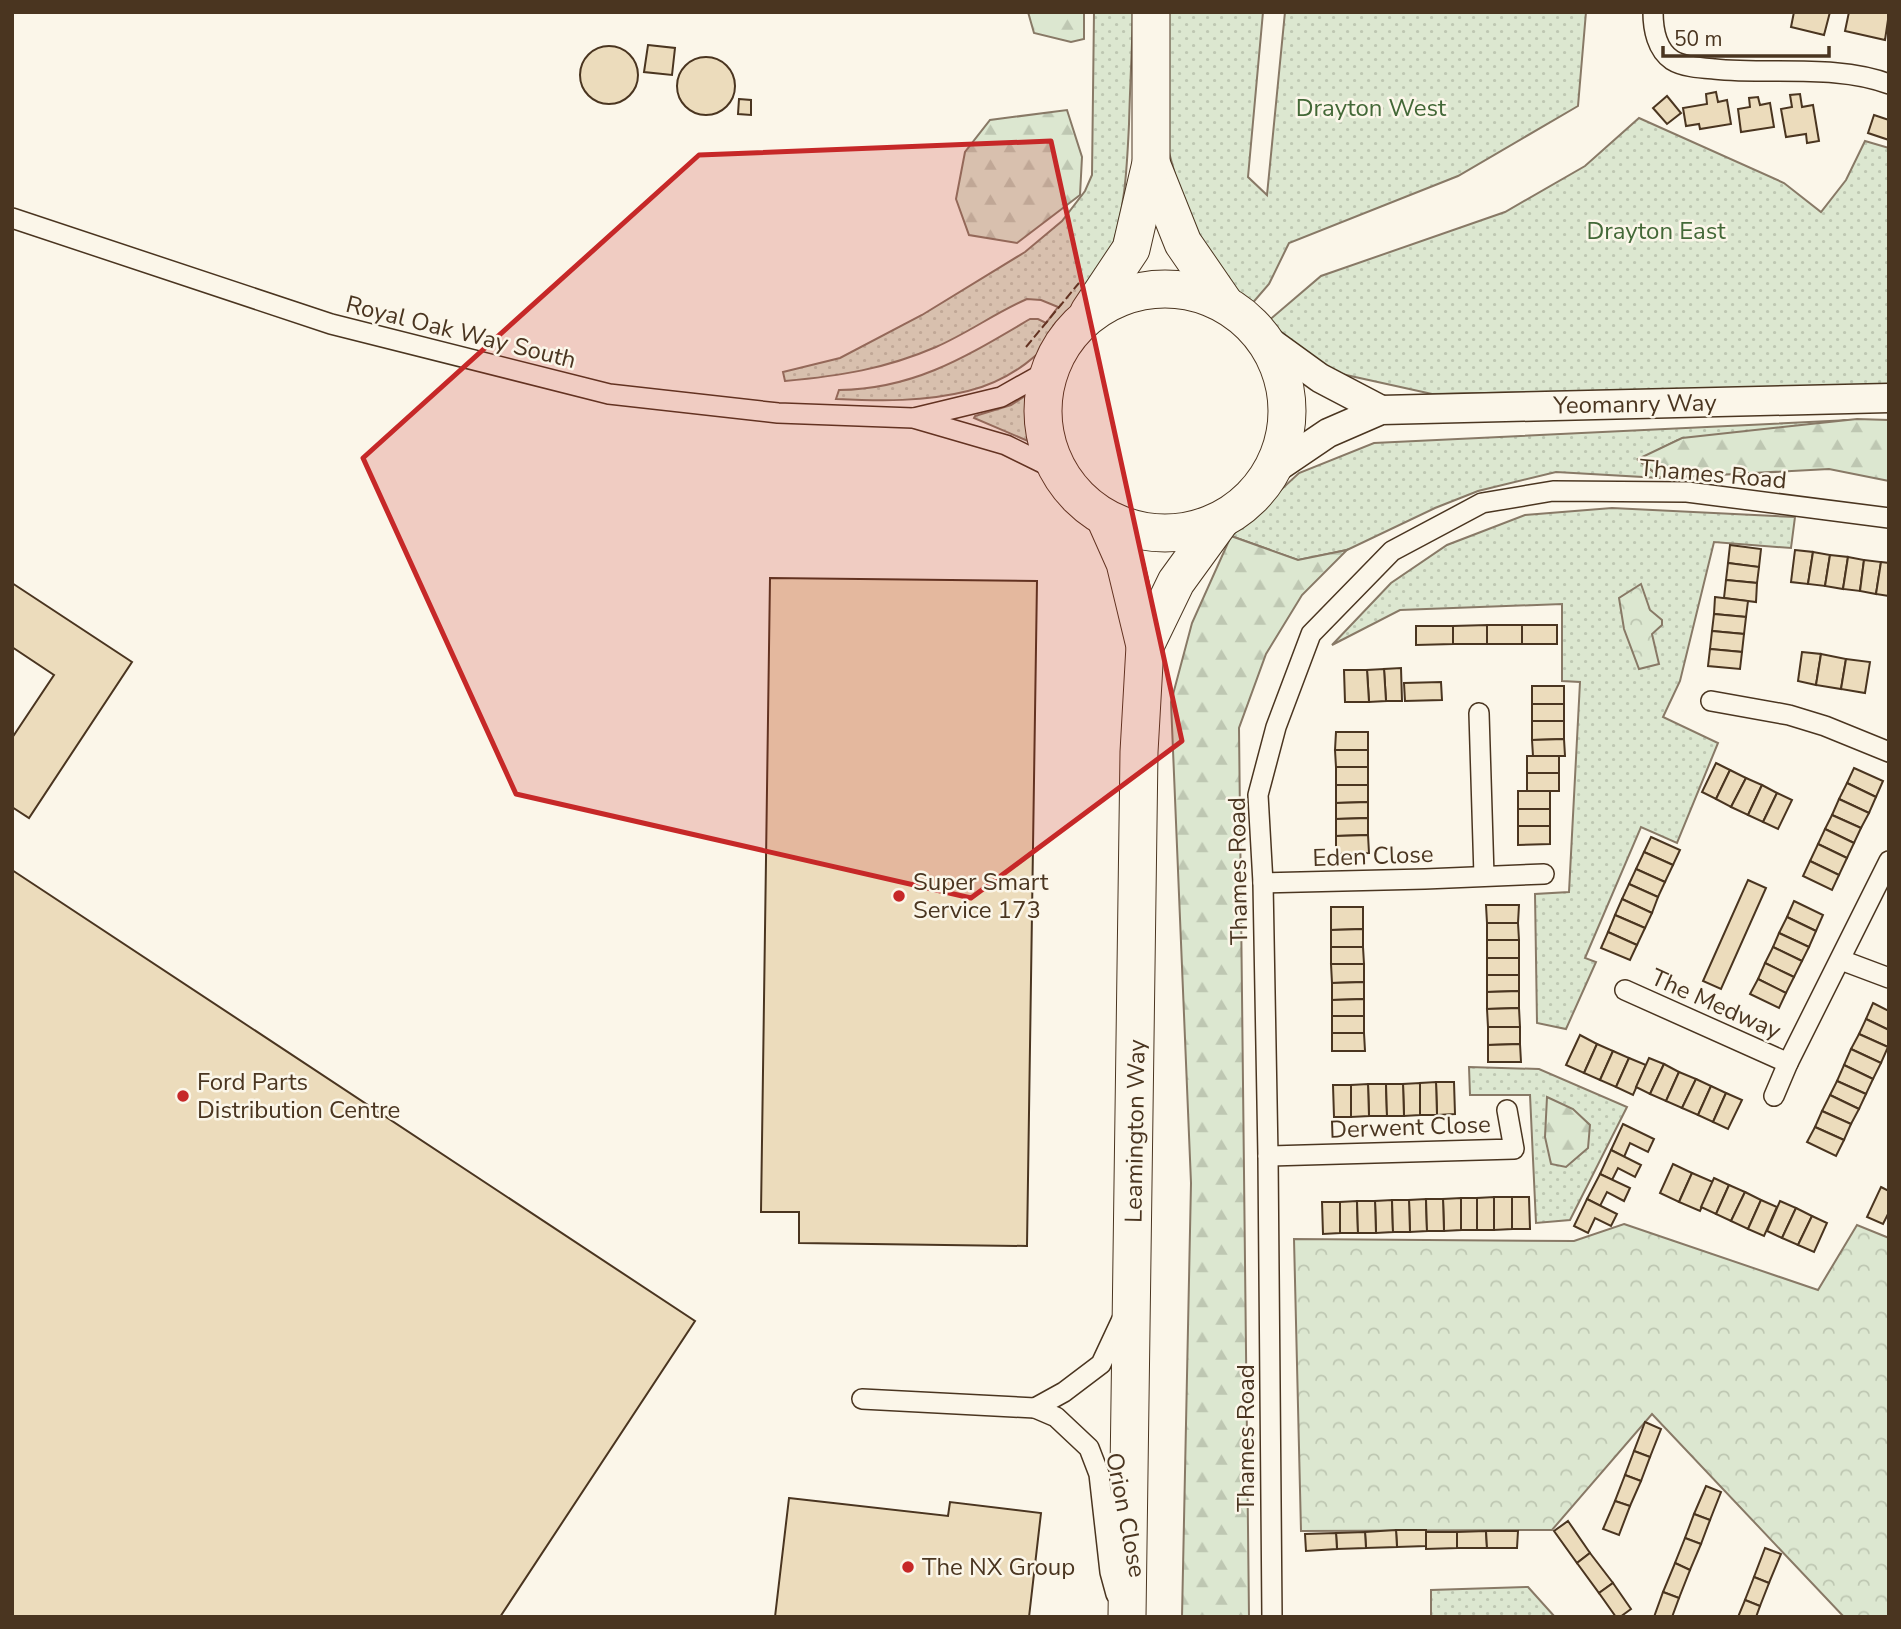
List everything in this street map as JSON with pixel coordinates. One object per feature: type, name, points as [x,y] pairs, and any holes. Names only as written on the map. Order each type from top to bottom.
[{"type":"highway","points":[[1085,318],[1117,298],[1158,288],[1198,292],[1225,304],[1250,323],[1277,360],[1288,399],[1287,428],[1279,458],[1254,496],[1221,520],[1186,532],[1145,532],[1105,518],[1072,492],[1053,461],[1043,429],[1043,391],[1056,353],[1085,318],[1131,248],[1151,163],[1151,12]]},
{"type":"highway","points":[[1151,163],[1182,243],[1225,304]]},
{"type":"highway","name":"Leamington Way","points":[[1105,518],[1125,563],[1145,646],[1139,752],[1133,1294],[1125,1617]]},
{"type":"highway","name":"Leamington Way","points":[[1145,646],[1176,582],[1221,520]]},
{"type":"street","points":[[1654,12],[1655,33],[1665,54],[1674,62],[1702,68],[1837,74],[1872,78],[1889,84]]},
{"type":"street","name":"Royal Oak Way South","points":[[12,218],[331,324],[609,394],[778,413],[913,418],[1006,445],[1059,471]]},
{"type":"street","name":"Yeomanry Way","points":[[1262,336],[1320,378],[1381,410]]},
{"type":"street","name":"Royal Oak Way South","points":[[913,418],[1001,397],[1051,369]]},
{"type":"street","name":"Yeomanry Way","points":[[1269,473],[1328,433],[1381,410],[1889,398]]},
{"type":"street","name":"Thames Road","points":[[1272,1617],[1268,1156],[1263,883],[1258,795],[1276,727],[1311,634],[1392,551],[1482,503],[1553,491],[1687,492],[1889,518]]},
{"type":"street","points":[[1711,701],[1788,715],[1825,726],[1889,752]]},
{"type":"street","points":[[1479,713],[1484,876]]},
{"type":"street","name":"The Medway","points":[[1774,1096],[1889,861]]},
{"type":"street","name":"Eden Close","points":[[1263,883],[1544,874]]},
{"type":"street","points":[[1841,960],[1889,978]]},
{"type":"street","name":"The Medway","points":[[1625,990],[1788,1063]]},
{"type":"street","name":"Derwent Close","points":[[1268,1156],[1514,1149],[1507,1110]]},
{"type":"street","points":[[1035,1408],[1065,1392],[1101,1364],[1133,1294]]},
{"type":"street","name":"Orion Close","points":[[862,1399],[1035,1408],[1056,1417],[1089,1448],[1098,1474],[1110,1572],[1125,1617]]},
{"type":"highlighted area","points":[[1051,141],[1182,741],[971,898],[516,794],[363,458],[699,155]]},
{"type":"green space","points":[[1028,12],[1084,12],[1084,39],[1071,42],[1034,33]]},
{"type":"green space","points":[[1094,12],[1133,12],[1124,191],[1119,223],[1105,264],[1060,331],[1038,354],[1012,373],[983,386],[952,395],[902,400],[836,399],[839,390],[892,384],[939,368],[1030,319],[1046,323],[1058,307],[1041,300],[1027,299],[917,355],[844,374],[785,381],[783,372],[840,358],[922,315],[1025,252],[1062,221],[1085,191],[1092,175]]},
{"type":"green space","name":"Drayton West","points":[[1166,12],[1263,12],[1248,177],[1267,195],[1285,12],[1586,12],[1578,106],[1458,176],[1289,243],[1269,284],[1250,306],[1227,285],[1185,211],[1164,134]]},
{"type":"green space","points":[[1067,110],[1082,157],[1080,195],[1017,243],[969,235],[956,199],[965,152],[990,120]]},
{"type":"green space","name":"Drayton East","points":[[1639,118],[1784,183],[1821,212],[1846,180],[1865,141],[1889,148],[1889,385],[1432,394],[1328,371],[1267,322],[1321,276],[1505,212],[1585,166]]},
{"type":"green space","points":[[1037,391],[1035,414],[1038,441],[1035,444],[974,418],[1011,405]]},
{"type":"green space","points":[[1857,419],[1889,420],[1889,481],[1829,469],[1661,478],[1638,459],[1682,438]]},
{"type":"green space","points":[[1850,420],[1678,440],[1638,460],[1661,478],[1556,472],[1478,491],[1435,508],[1347,550],[1298,560],[1231,536],[1299,473],[1374,443]]},
{"type":"green space","points":[[1612,508],[1795,517],[1791,548],[1714,542],[1680,681],[1663,717],[1718,743],[1677,843],[1641,827],[1585,958],[1596,962],[1566,1029],[1537,1023],[1535,894],[1569,892],[1580,682],[1562,681],[1562,604],[1400,610],[1332,645],[1391,583],[1447,545],[1525,515]]},
{"type":"green space","points":[[1231,536],[1298,560],[1347,550],[1302,595],[1266,654],[1239,728],[1249,1617],[1182,1617],[1191,1183],[1171,702],[1192,623]]},
{"type":"green space","points":[[1641,584],[1650,610],[1662,620],[1662,625],[1652,634],[1659,664],[1639,669],[1624,629],[1619,598]]},
{"type":"green space","points":[[1469,1067],[1539,1069],[1627,1107],[1570,1220],[1536,1223],[1530,1095],[1470,1095]]},
{"type":"green space","points":[[1547,1097],[1573,1109],[1590,1125],[1588,1148],[1566,1167],[1551,1164],[1545,1137]]},
{"type":"green space","points":[[1624,1224],[1818,1290],[1857,1225],[1889,1238],[1889,1617],[1844,1617],[1652,1414],[1552,1530],[1301,1531],[1294,1239],[1574,1241]]},
{"type":"green space","points":[[1528,1587],[1555,1617],[1431,1617],[1431,1590]]},
{"type":"building","points":[[1794,12],[1830,12],[1824,35],[1791,27]]},
{"type":"building","points":[[1849,12],[1889,13],[1885,40],[1845,31]]},
{"type":"building","points":[[648,45],[675,48],[672,75],[644,72]]},
{"type":"building","points":[[603,46],[615,46],[630,54],[638,69],[638,81],[630,96],[615,104],[603,104],[588,96],[580,81],[580,69],[588,54]]},
{"type":"building","points":[[700,57],[712,57],[727,65],[735,80],[735,92],[727,107],[712,115],[700,115],[685,107],[677,92],[677,80],[685,65]]},
{"type":"building","points":[[1716,92],[1718,102],[1727,100],[1731,124],[1700,129],[1699,124],[1686,126],[1683,108],[1707,104],[1706,94]]},
{"type":"building","points":[[1800,94],[1802,107],[1813,105],[1819,141],[1807,143],[1806,134],[1786,137],[1781,109],[1792,107],[1790,95]]},
{"type":"building","points":[[1667,96],[1681,113],[1667,124],[1653,108]]},
{"type":"building","points":[[1758,97],[1760,105],[1770,103],[1774,127],[1741,132],[1738,109],[1750,107],[1749,98]]},
{"type":"building","points":[[739,99],[751,100],[751,115],[738,114]]},
{"type":"building","points":[[1874,115],[1889,120],[1889,140],[1868,133]]},
{"type":"building","points":[[1730,545],[1761,549],[1759,567],[1728,563]]},
{"type":"building","points":[[1795,550],[1813,552],[1808,584],[1791,582]]},
{"type":"building","points":[[1813,552],[1830,555],[1825,586],[1808,584]]},
{"type":"building","points":[[1830,555],[1848,557],[1843,589],[1825,586]]},
{"type":"building","points":[[1848,557],[1864,560],[1860,591],[1843,589]]},
{"type":"building","points":[[1864,560],[1881,562],[1876,594],[1860,591]]},
{"type":"building","points":[[1881,562],[1889,563],[1889,596],[1876,594]]},
{"type":"building","points":[[1728,563],[1759,567],[1757,583],[1726,580]]},
{"type":"building","name":"Super Smart Service 173","points":[[770,578],[1037,581],[1027,1246],[799,1243],[799,1212],[761,1212]]},
{"type":"building","points":[[1726,580],[1757,583],[1756,602],[1724,598]]},
{"type":"building","points":[[12,583],[132,662],[29,818],[12,807],[12,738],[54,675],[12,647]]},
{"type":"building","points":[[1715,597],[1748,601],[1746,617],[1714,614]]},
{"type":"building","points":[[1714,614],[1746,617],[1744,634],[1712,631]]},
{"type":"building","points":[[1487,625],[1487,644],[1453,644],[1453,626]]},
{"type":"building","points":[[1487,625],[1522,625],[1522,644],[1487,644]]},
{"type":"building","points":[[1522,625],[1557,625],[1557,644],[1522,644]]},
{"type":"building","points":[[1416,626],[1453,626],[1453,644],[1416,645]]},
{"type":"building","points":[[1712,631],[1744,634],[1742,652],[1710,649]]},
{"type":"building","points":[[1710,649],[1742,652],[1740,669],[1708,666]]},
{"type":"building","points":[[1802,652],[1821,654],[1816,685],[1798,681]]},
{"type":"building","points":[[1821,654],[1846,659],[1841,689],[1816,685]]},
{"type":"building","points":[[1846,659],[1870,662],[1865,693],[1841,689]]},
{"type":"building","points":[[1401,668],[1402,701],[1386,701],[1384,669]]},
{"type":"building","points":[[1384,669],[1386,701],[1369,702],[1367,670]]},
{"type":"building","points":[[1344,670],[1367,670],[1369,702],[1345,702]]},
{"type":"building","points":[[1441,682],[1442,700],[1405,701],[1404,683]]},
{"type":"building","points":[[1532,686],[1564,686],[1564,704],[1532,704]]},
{"type":"building","points":[[1532,704],[1564,704],[1564,721],[1532,721]]},
{"type":"building","points":[[1532,721],[1564,721],[1564,739],[1532,740]]},
{"type":"building","points":[[1336,732],[1368,732],[1368,750],[1335,750]]},
{"type":"building","points":[[1564,739],[1565,756],[1533,756],[1532,740]]},
{"type":"building","points":[[1335,750],[1368,750],[1368,767],[1336,767]]},
{"type":"building","points":[[1527,756],[1559,756],[1559,773],[1527,773]]},
{"type":"building","points":[[1716,763],[1730,770],[1716,799],[1702,792]]},
{"type":"building","points":[[1336,767],[1368,767],[1368,785],[1336,785]]},
{"type":"building","points":[[1854,768],[1883,781],[1876,797],[1847,783]]},
{"type":"building","points":[[1730,770],[1746,778],[1731,807],[1716,799]]},
{"type":"building","points":[[1527,773],[1559,773],[1559,791],[1527,791]]},
{"type":"building","points":[[1746,778],[1762,785],[1748,815],[1731,807]]},
{"type":"building","points":[[1847,783],[1876,797],[1869,813],[1839,799]]},
{"type":"building","points":[[1336,785],[1368,785],[1368,802],[1336,803]]},
{"type":"building","points":[[1762,785],[1777,793],[1763,822],[1748,815]]},
{"type":"building","points":[[1518,791],[1550,791],[1550,809],[1518,809]]},
{"type":"building","points":[[1777,793],[1792,800],[1778,829],[1763,822]]},
{"type":"building","points":[[1839,799],[1869,813],[1861,828],[1832,815]]},
{"type":"building","points":[[1368,802],[1368,818],[1336,819],[1336,803]]},
{"type":"building","points":[[1518,809],[1550,809],[1550,826],[1518,826]]},
{"type":"building","points":[[1832,815],[1861,828],[1854,843],[1825,829]]},
{"type":"building","points":[[1368,818],[1368,835],[1336,836],[1336,819]]},
{"type":"building","points":[[1518,826],[1550,826],[1550,844],[1518,845]]},
{"type":"building","points":[[1825,829],[1854,843],[1847,858],[1818,844]]},
{"type":"building","points":[[1368,835],[1369,853],[1336,854],[1336,836]]},
{"type":"building","points":[[1651,837],[1680,850],[1673,865],[1644,852]]},
{"type":"building","points":[[1818,844],[1847,858],[1839,875],[1810,861]]},
{"type":"building","points":[[1644,852],[1673,865],[1665,882],[1636,869]]},
{"type":"building","points":[[1810,861],[1839,875],[1832,890],[1803,876]]},
{"type":"building","points":[[1636,869],[1665,882],[1658,897],[1629,884]]},
{"type":"building","name":"Ford Parts Distribution Centre","points":[[12,870],[695,1321],[500,1617],[12,1617]]},
{"type":"building","points":[[1748,880],[1766,888],[1721,989],[1703,981]]},
{"type":"building","points":[[1629,884],[1658,897],[1652,913],[1622,899]]},
{"type":"building","points":[[1622,899],[1652,913],[1645,928],[1615,915]]},
{"type":"building","points":[[1794,901],[1823,915],[1816,931],[1787,917]]},
{"type":"building","points":[[1486,905],[1519,905],[1518,923],[1487,923]]},
{"type":"building","points":[[1331,907],[1363,907],[1363,929],[1331,930]]},
{"type":"building","points":[[1615,915],[1645,928],[1637,945],[1608,932]]},
{"type":"building","points":[[1787,917],[1816,931],[1809,947],[1779,933]]},
{"type":"building","points":[[1487,923],[1518,923],[1519,940],[1487,940]]},
{"type":"building","points":[[1363,929],[1363,947],[1331,947],[1331,930]]},
{"type":"building","points":[[1608,932],[1637,945],[1630,960],[1601,948]]},
{"type":"building","points":[[1779,933],[1809,947],[1802,961],[1773,947]]},
{"type":"building","points":[[1487,940],[1519,940],[1519,958],[1487,958]]},
{"type":"building","points":[[1331,947],[1363,947],[1364,964],[1331,964]]},
{"type":"building","points":[[1773,947],[1802,961],[1794,977],[1765,963]]},
{"type":"building","points":[[1487,958],[1519,958],[1519,975],[1487,975]]},
{"type":"building","points":[[1765,963],[1794,977],[1786,993],[1758,979]]},
{"type":"building","points":[[1331,964],[1364,964],[1364,982],[1332,983]]},
{"type":"building","points":[[1487,975],[1519,975],[1519,991],[1487,992]]},
{"type":"building","points":[[1758,979],[1786,993],[1779,1008],[1750,994]]},
{"type":"building","points":[[1364,982],[1364,999],[1332,1000],[1332,983]]},
{"type":"building","points":[[1519,991],[1519,1008],[1487,1009],[1487,992]]},
{"type":"building","points":[[1364,999],[1364,1016],[1332,1016],[1332,1000]]},
{"type":"building","points":[[1873,1003],[1889,1011],[1889,1030],[1866,1019]]},
{"type":"building","points":[[1519,1008],[1520,1027],[1488,1027],[1487,1009]]},
{"type":"building","points":[[1332,1016],[1364,1016],[1364,1033],[1332,1033]]},
{"type":"building","points":[[1866,1019],[1889,1030],[1888,1047],[1859,1034]]},
{"type":"building","points":[[1488,1027],[1520,1027],[1520,1044],[1488,1045]]},
{"type":"building","points":[[1332,1033],[1364,1033],[1365,1051],[1332,1051]]},
{"type":"building","points":[[1859,1034],[1888,1047],[1881,1063],[1851,1049]]},
{"type":"building","points":[[1580,1035],[1597,1044],[1584,1073],[1566,1065]]},
{"type":"building","points":[[1520,1044],[1521,1062],[1488,1062],[1488,1045]]},
{"type":"building","points":[[1597,1044],[1613,1051],[1600,1080],[1584,1073]]},
{"type":"building","points":[[1851,1049],[1881,1063],[1873,1079],[1844,1065]]},
{"type":"building","points":[[1613,1051],[1629,1058],[1616,1087],[1600,1080]]},
{"type":"building","points":[[1629,1058],[1646,1065],[1633,1095],[1616,1087]]},
{"type":"building","points":[[1649,1058],[1664,1064],[1650,1094],[1636,1087]]},
{"type":"building","points":[[1664,1064],[1679,1072],[1666,1101],[1650,1094]]},
{"type":"building","points":[[1844,1065],[1873,1079],[1866,1094],[1837,1081]]},
{"type":"building","points":[[1679,1072],[1696,1079],[1682,1108],[1666,1101]]},
{"type":"building","points":[[1696,1079],[1711,1086],[1698,1115],[1682,1108]]},
{"type":"building","points":[[1837,1081],[1866,1094],[1859,1109],[1830,1095]]},
{"type":"building","points":[[1436,1082],[1454,1082],[1455,1114],[1437,1115]]},
{"type":"building","points":[[1436,1082],[1437,1115],[1420,1115],[1420,1083]]},
{"type":"building","points":[[1420,1083],[1420,1115],[1404,1116],[1403,1084]]},
{"type":"building","points":[[1368,1084],[1386,1084],[1387,1116],[1369,1116]]},
{"type":"building","points":[[1368,1084],[1369,1116],[1351,1117],[1351,1085]]},
{"type":"building","points":[[1386,1084],[1403,1084],[1404,1116],[1387,1116]]},
{"type":"building","points":[[1333,1085],[1351,1085],[1351,1117],[1334,1117]]},
{"type":"building","points":[[1711,1086],[1726,1093],[1713,1122],[1698,1115]]},
{"type":"building","points":[[1726,1093],[1742,1100],[1728,1129],[1713,1122]]},
{"type":"building","points":[[1830,1095],[1859,1109],[1851,1124],[1822,1111]]},
{"type":"building","points":[[1822,1111],[1851,1124],[1844,1140],[1815,1127]]},
{"type":"building","points":[[1623,1124],[1654,1139],[1648,1152],[1630,1143],[1624,1157],[1611,1150]]},
{"type":"building","points":[[1815,1127],[1844,1140],[1836,1156],[1807,1142]]},
{"type":"building","points":[[1611,1150],[1641,1165],[1635,1177],[1618,1168],[1612,1180],[1600,1174]]},
{"type":"building","points":[[1673,1164],[1692,1173],[1679,1202],[1660,1193]]},
{"type":"building","points":[[1692,1173],[1713,1182],[1700,1211],[1679,1202]]},
{"type":"building","points":[[1600,1174],[1630,1188],[1624,1201],[1607,1192],[1600,1206],[1587,1199]]},
{"type":"building","points":[[1714,1178],[1729,1185],[1716,1214],[1701,1207]]},
{"type":"building","points":[[1729,1185],[1745,1192],[1731,1221],[1716,1214]]},
{"type":"building","points":[[1881,1187],[1889,1191],[1889,1212],[1883,1224],[1867,1217]]},
{"type":"building","points":[[1745,1192],[1761,1200],[1748,1229],[1731,1221]]},
{"type":"building","points":[[1494,1197],[1494,1230],[1477,1230],[1477,1198]]},
{"type":"building","points":[[1494,1197],[1512,1197],[1512,1229],[1494,1230]]},
{"type":"building","points":[[1512,1197],[1529,1197],[1530,1229],[1512,1229]]},
{"type":"building","points":[[1461,1198],[1461,1230],[1444,1231],[1443,1199]]},
{"type":"building","points":[[1461,1198],[1477,1198],[1477,1230],[1461,1230]]},
{"type":"building","points":[[1426,1199],[1427,1231],[1410,1232],[1409,1200]]},
{"type":"building","points":[[1426,1199],[1443,1199],[1444,1231],[1427,1231]]},
{"type":"building","points":[[1587,1199],[1617,1214],[1611,1226],[1595,1218],[1588,1233],[1574,1226]]},
{"type":"building","points":[[1392,1200],[1393,1232],[1376,1233],[1375,1201]]},
{"type":"building","points":[[1392,1200],[1409,1200],[1410,1232],[1393,1232]]},
{"type":"building","points":[[1761,1200],[1777,1207],[1764,1236],[1748,1229]]},
{"type":"building","points":[[1357,1201],[1358,1233],[1340,1233],[1340,1202]]},
{"type":"building","points":[[1357,1201],[1375,1201],[1376,1233],[1358,1233]]},
{"type":"building","points":[[1780,1201],[1796,1208],[1782,1238],[1767,1231]]},
{"type":"building","points":[[1322,1202],[1340,1202],[1340,1233],[1323,1234]]},
{"type":"building","points":[[1796,1208],[1812,1216],[1798,1245],[1782,1238]]},
{"type":"building","points":[[1812,1216],[1827,1223],[1814,1252],[1798,1245]]},
{"type":"building","points":[[1645,1422],[1661,1429],[1650,1457],[1634,1451]]},
{"type":"building","points":[[1634,1451],[1650,1457],[1641,1481],[1625,1475]]},
{"type":"building","points":[[1625,1475],[1641,1481],[1630,1506],[1615,1501]]},
{"type":"building","points":[[1706,1486],[1721,1492],[1710,1520],[1694,1514]]},
{"type":"building","name":"The NX Group","points":[[789,1498],[948,1516],[950,1502],[1041,1513],[1029,1617],[775,1617]]},
{"type":"building","points":[[1615,1501],[1630,1506],[1619,1535],[1603,1529]]},
{"type":"building","points":[[1694,1514],[1710,1520],[1701,1544],[1685,1538]]},
{"type":"building","points":[[1568,1521],[1590,1553],[1577,1563],[1554,1531]]},
{"type":"building","points":[[1396,1530],[1426,1530],[1426,1546],[1397,1547]]},
{"type":"building","points":[[1396,1530],[1397,1547],[1366,1548],[1365,1532]]},
{"type":"building","points":[[1486,1531],[1487,1548],[1457,1548],[1457,1532]]},
{"type":"building","points":[[1486,1531],[1518,1531],[1517,1548],[1487,1548]]},
{"type":"building","points":[[1365,1532],[1366,1548],[1337,1549],[1336,1533]]},
{"type":"building","points":[[1426,1532],[1457,1532],[1457,1548],[1426,1549]]},
{"type":"building","points":[[1336,1533],[1337,1549],[1306,1551],[1305,1534]]},
{"type":"building","points":[[1685,1538],[1701,1544],[1690,1570],[1675,1563]]},
{"type":"building","points":[[1765,1548],[1781,1554],[1769,1583],[1754,1577]]},
{"type":"building","points":[[1590,1553],[1613,1583],[1599,1593],[1577,1563]]},
{"type":"building","points":[[1675,1563],[1690,1570],[1679,1598],[1663,1592]]},
{"type":"building","points":[[1754,1577],[1769,1583],[1760,1606],[1745,1600]]},
{"type":"building","points":[[1613,1583],[1631,1609],[1620,1617],[1616,1617],[1599,1593]]},
{"type":"building","points":[[1663,1592],[1679,1598],[1672,1617],[1654,1617]]},
{"type":"building","points":[[1745,1600],[1760,1606],[1756,1617],[1738,1617]]},
{"type":"fence","points":[[1026,347],[1079,283]]},
{"type":"place","name":"Super Smart Service 173","points":[[899,896]]},
{"type":"place","name":"Ford Parts Distribution Centre","points":[[183,1096]]},
{"type":"place","name":"The NX Group","points":[[908,1567]]}]
